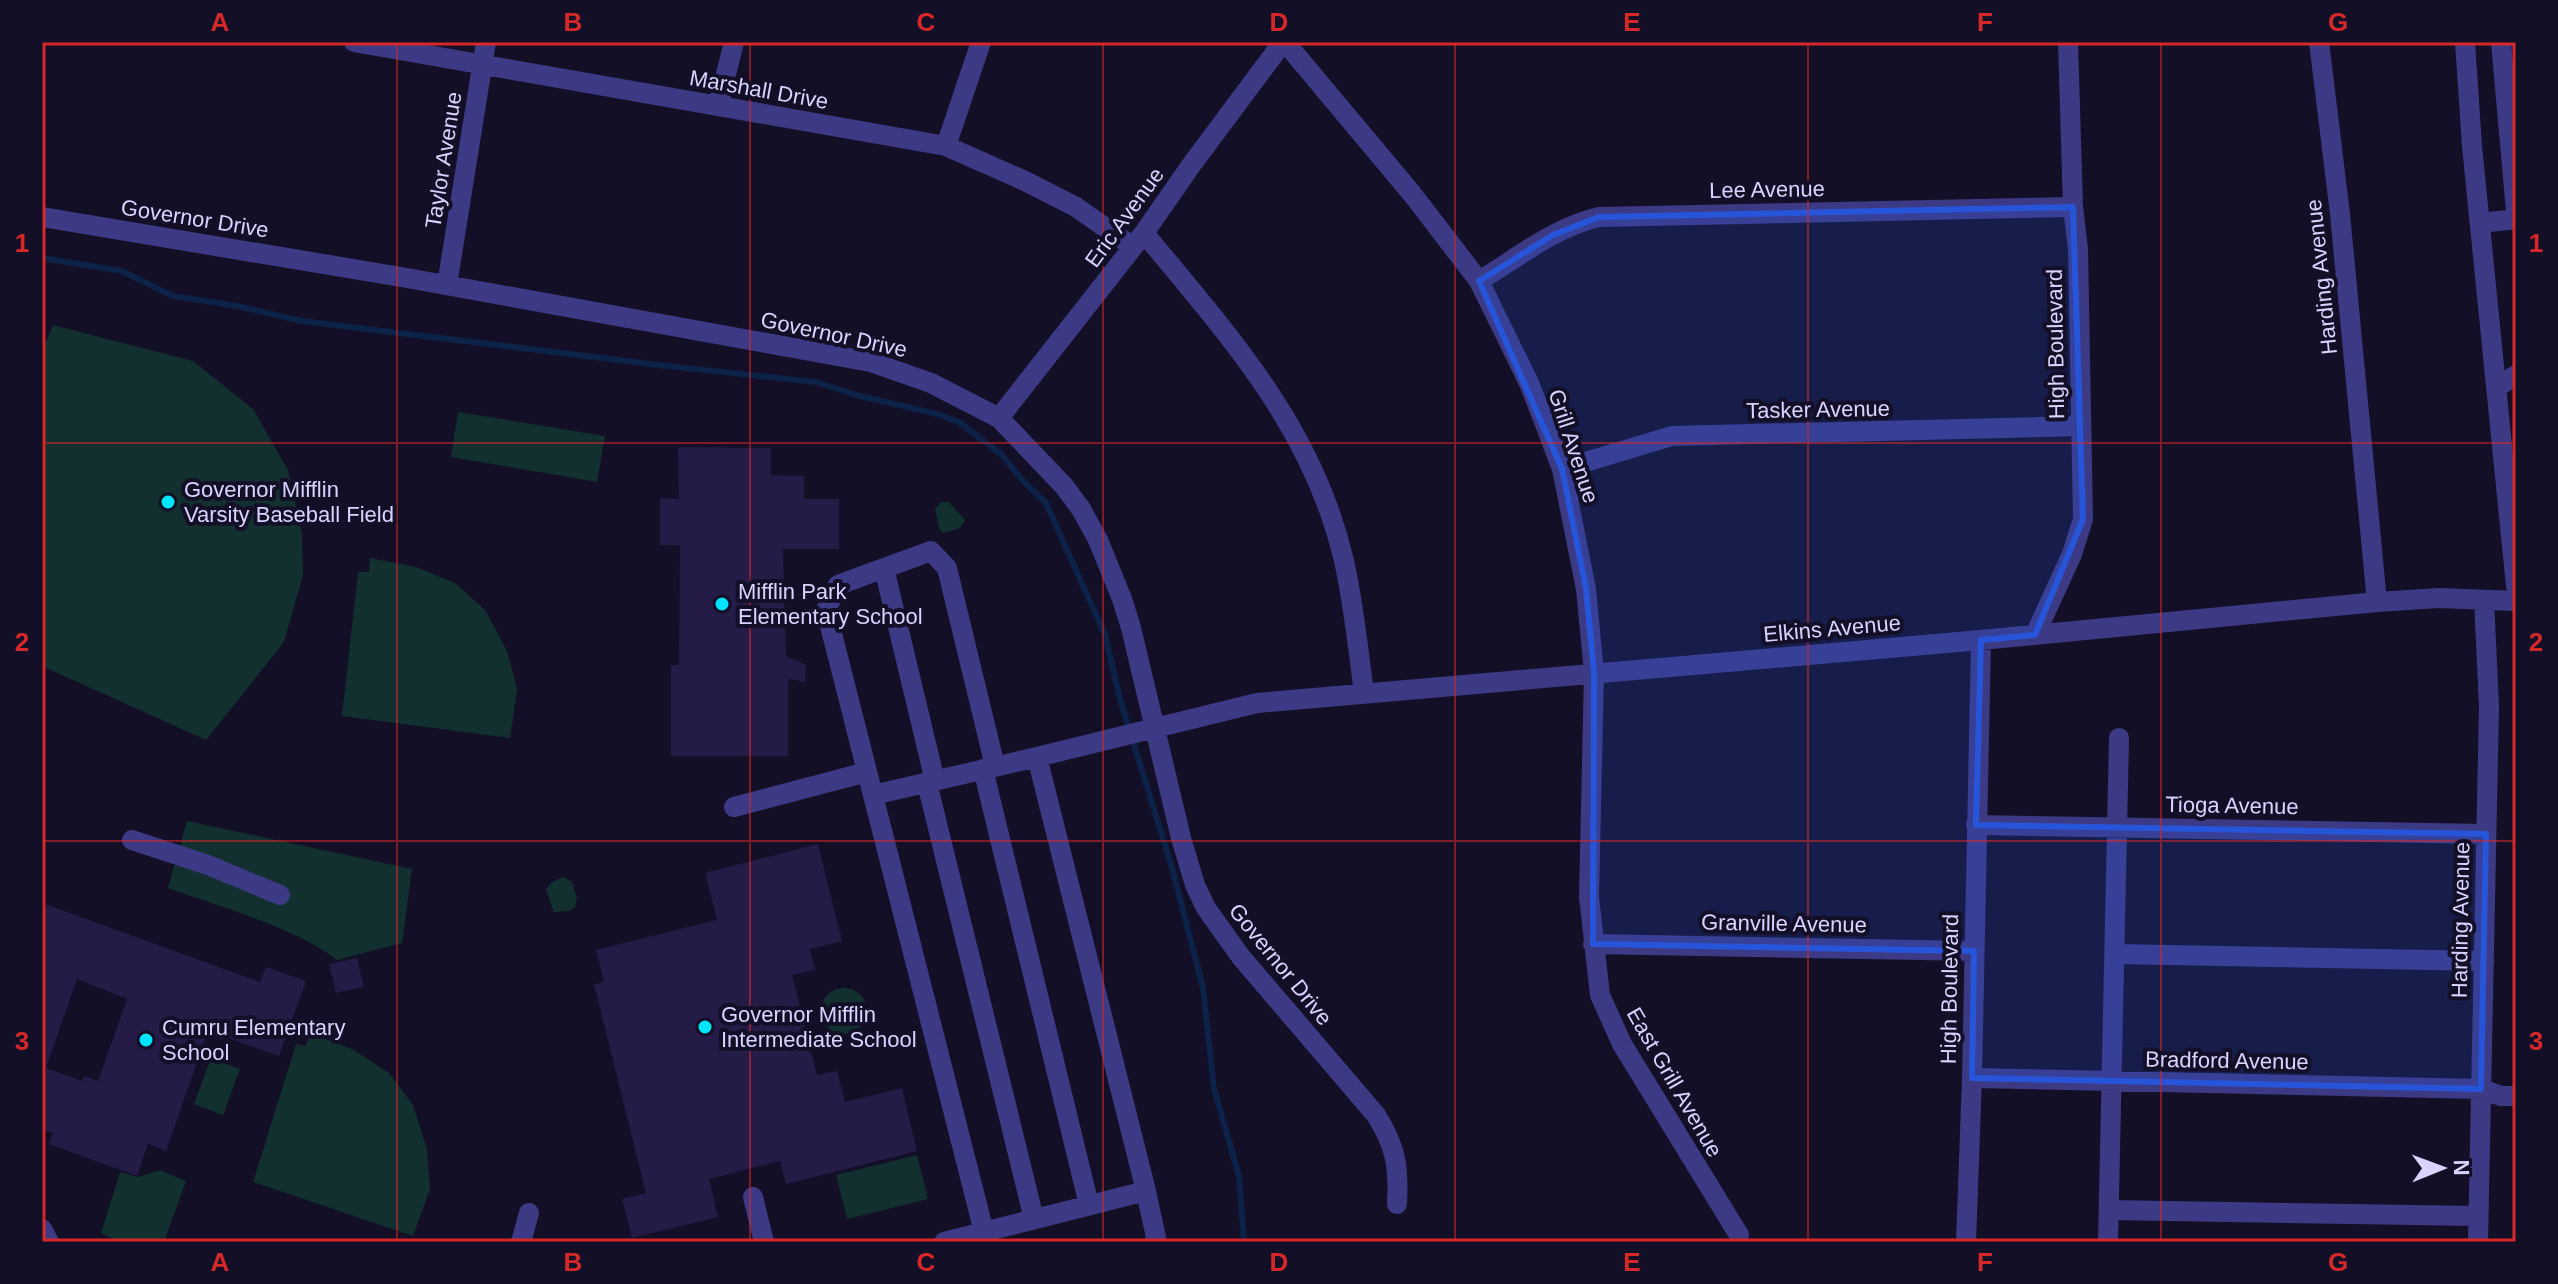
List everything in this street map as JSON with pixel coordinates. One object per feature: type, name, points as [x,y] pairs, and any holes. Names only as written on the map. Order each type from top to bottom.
[{"type":"street","name":"Marshall Drive","points":[[354,42],[946,146],[1025,181],[1139,240],[1238,347],[1276,400],[1300,442],[1332,517],[1344,559],[1364,693]]},
{"type":"street","name":"Taylor Avenue","points":[[447,285],[486,42]]},
{"type":"street","points":[[718,106],[734,42]]},
{"type":"street","points":[[946,146],[981,42]]},
{"type":"street","name":"Eric Avenue","points":[[999,418],[1139,240],[1284,42]]},
{"type":"street","name":"Grill Avenue","points":[[1284,42],[1413,195],[1479,281],[1529,383],[1562,469],[1586,589],[1594,673],[1589,897],[1593,944]]},
{"type":"street","name":"High Boulevard","points":[[2035,635],[2072,554],[2083,519],[2078,249],[2073,207],[2068,42]]},
{"type":"street","name":"Harding Avenue","points":[[2319,42],[2340,214],[2377,602]]},
{"type":"street","points":[[2465,42],[2516,586]]},
{"type":"street","points":[[2501,42],[2516,211]]},
{"type":"street","name":"Lee Avenue","points":[[1479,281],[1553,235],[1599,217],[2073,207]]},
{"type":"street","name":"Governor Drive","points":[[42,217],[447,285],[871,362],[931,383],[999,418],[1064,486],[1098,540],[1131,628],[1181,838],[1195,885],[1206,908],[1241,957],[1376,1115],[1395,1152],[1399,1172],[1397,1204]]},
{"type":"street","points":[[2480,223],[2516,219]]},
{"type":"street","points":[[2497,387],[2516,375]]},
{"type":"street","name":"Tasker Avenue","points":[[1562,469],[1672,436],[2081,426]]},
{"type":"street","points":[[984,1232],[826,610],[838,585],[931,551],[947,568],[989,768],[1089,1205]]},
{"type":"street","points":[[884,568],[1034,1219]]},
{"type":"street","name":"Elkins Avenue","points":[[873,795],[1257,703],[2377,602],[2439,598],[2516,601]]},
{"type":"street","name":"Harding Avenue","points":[[2478,1242],[2489,706],[2484,600]]},
{"type":"street","name":"High Boulevard","points":[[1966,1242],[1981,640]]},
{"type":"street","points":[[2108,1242],[2119,738]]},
{"type":"street","points":[[1037,757],[1157,1242]]},
{"type":"street","points":[[734,807],[867,772]]},
{"type":"street","name":"Tioga Avenue","points":[[1976,825],[2486,834]]},
{"type":"street","points":[[132,840],[208,865],[280,895]]},
{"type":"street","name":"Granville Avenue","points":[[1593,944],[1974,951]]},
{"type":"street","name":"East Grill Avenue","points":[[1593,944],[1600,995],[1609,1021],[1739,1235]]},
{"type":"street","points":[[2115,954],[2484,961]]},
{"type":"street","name":"Bradford Avenue","points":[[1972,1078],[2481,1089],[2501,1096],[2516,1096]]},
{"type":"street","points":[[944,1242],[1146,1191]]},
{"type":"street","points":[[753,1197],[764,1242]]},
{"type":"street","points":[[2109,1210],[2478,1216]]},
{"type":"street","points":[[521,1242],[529,1213]]},
{"type":"street","points":[[42,1229],[49,1242]]},
{"type":"highlighted area","points":[[2073,207],[2083,519],[2035,635],[1981,640],[1976,825],[2486,834],[2481,1089],[1972,1078],[1974,951],[1593,944],[1594,673],[1586,589],[1562,469],[1479,281],[1553,235],[1599,217]]},
{"type":"green space","name":"Governor Mifflin Varsity Baseball Field","points":[[53,325],[193,361],[253,409],[288,470],[302,535],[303,575],[284,642],[206,740],[42,666],[42,351]]},
{"type":"green space","points":[[458,412],[605,436],[597,482],[451,457]]},
{"type":"green space","points":[[942,502],[949,502],[965,520],[960,528],[943,533],[939,528],[935,508]]},
{"type":"green space","points":[[370,558],[416,567],[455,583],[485,610],[507,651],[517,689],[510,738],[342,716],[358,572],[369,572]]},
{"type":"green space","points":[[187,821],[412,869],[402,943],[337,960],[279,928],[168,888]]},
{"type":"green space","points":[[563,877],[572,882],[577,899],[575,907],[569,911],[554,912],[546,890],[552,882]]},
{"type":"green space","points":[[844,988],[860,995],[867,1011],[860,1027],[844,1034],[828,1027],[821,1011],[828,995]]},
{"type":"green space","points":[[310,1033],[354,1050],[389,1073],[413,1105],[427,1149],[430,1189],[413,1236],[253,1182],[296,1044],[306,1046]]},
{"type":"green space","points":[[211,1058],[240,1069],[223,1115],[194,1104]]},
{"type":"green space","points":[[917,1155],[928,1199],[847,1219],[836,1175]]},
{"type":"green space","points":[[160,1170],[186,1181],[164,1242],[118,1242],[101,1233],[120,1172],[138,1177]]},
{"type":"building","name":"Mifflin Park Elementary School","points":[[678,447],[771,448],[771,475],[804,476],[804,499],[839,499],[839,549],[783,549],[786,656],[806,665],[805,682],[788,679],[788,756],[671,756],[671,665],[679,665],[680,545],[660,545],[660,498],[679,499]]},
{"type":"building","name":"Governor Mifflin Intermediate School","points":[[818,844],[842,941],[810,949],[815,970],[792,975],[817,1075],[837,1071],[845,1102],[902,1088],[917,1151],[786,1184],[780,1161],[709,1179],[718,1217],[632,1238],[622,1199],[646,1193],[594,984],[604,982],[596,950],[717,920],[705,873]]},
{"type":"building","name":"Cumru Elementary School","points":[[42,903],[260,982],[266,967],[306,981],[279,1056],[208,1031],[166,1151],[148,1144],[137,1176],[49,1144],[53,1133],[42,1129]],"holes":[[[77,979],[127,999],[98,1081],[84,1076],[82,1081],[46,1068]]]},
{"type":"building","points":[[357,958],[364,987],[336,993],[329,964]]},
{"type":"waterway","points":[[42,258],[122,271],[173,296],[302,321],[816,382],[959,422],[1002,455],[1046,503],[1105,635],[1120,699],[1172,868],[1203,988],[1214,1089],[1239,1176],[1244,1242]]},
{"type":"place","name":"Governor Mifflin Varsity Baseball Field","points":[[168,502]]},
{"type":"place","name":"Mifflin Park Elementary School","points":[[722,604]]},
{"type":"place","name":"Governor Mifflin Intermediate School","points":[[705,1027]]},
{"type":"place","name":"Cumru Elementary School","points":[[146,1040]]}]
